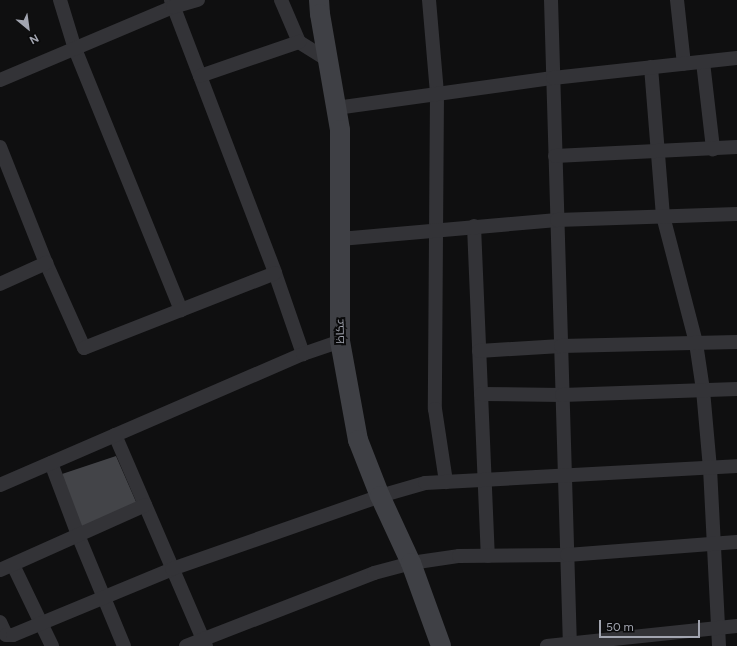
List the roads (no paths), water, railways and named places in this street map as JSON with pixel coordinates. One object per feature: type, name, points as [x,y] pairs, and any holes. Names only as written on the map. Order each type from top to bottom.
[{"type":"street","points":[[60,0],[75,49],[181,310]]},
{"type":"street","points":[[0,80],[75,49],[172,4],[198,0]]},
{"type":"street","points":[[281,0],[300,42],[328,60]]},
{"type":"street","name":"عكاظ","points":[[319,0],[320,14],[340,130],[340,340],[358,440],[380,496],[411,563],[441,646]]},
{"type":"street","points":[[429,0],[437,93],[435,409],[446,482]]},
{"type":"street","points":[[550,0],[570,645]]},
{"type":"street","points":[[677,0],[684,64]]},
{"type":"street","points":[[172,4],[275,273],[303,354]]},
{"type":"street","points":[[200,76],[300,42]]},
{"type":"street","points":[[336,108],[553,78],[737,58]]},
{"type":"street","points":[[703,62],[713,149]]},
{"type":"street","points":[[651,67],[663,216],[696,343],[703,390],[715,544],[719,646]]},
{"type":"street","points":[[0,147],[46,263],[84,348],[275,273]]},
{"type":"street","points":[[555,156],[737,147]]},
{"type":"street","points":[[340,239],[436,229],[557,220],[737,214]]},
{"type":"street","points":[[474,226],[488,556]]},
{"type":"street","points":[[0,284],[46,263]]},
{"type":"street","points":[[0,485],[303,354],[340,340]]},
{"type":"street","points":[[479,352],[561,346],[737,342]]},
{"type":"street","points":[[481,394],[562,395],[737,389]]},
{"type":"street","points":[[115,435],[204,643]]},
{"type":"street","points":[[51,463],[78,535],[124,646]]},
{"type":"street","points":[[0,622],[6,635],[12,635],[172,569],[380,496],[425,483],[737,466]]},
{"type":"street","points":[[0,570],[145,505]]},
{"type":"street","points":[[186,646],[204,643],[374,573],[411,563],[459,556],[567,555],[737,542]]},
{"type":"street","points":[[13,565],[40,624],[52,646]]},
{"type":"street","points":[[547,646],[570,645],[737,626]]}]
